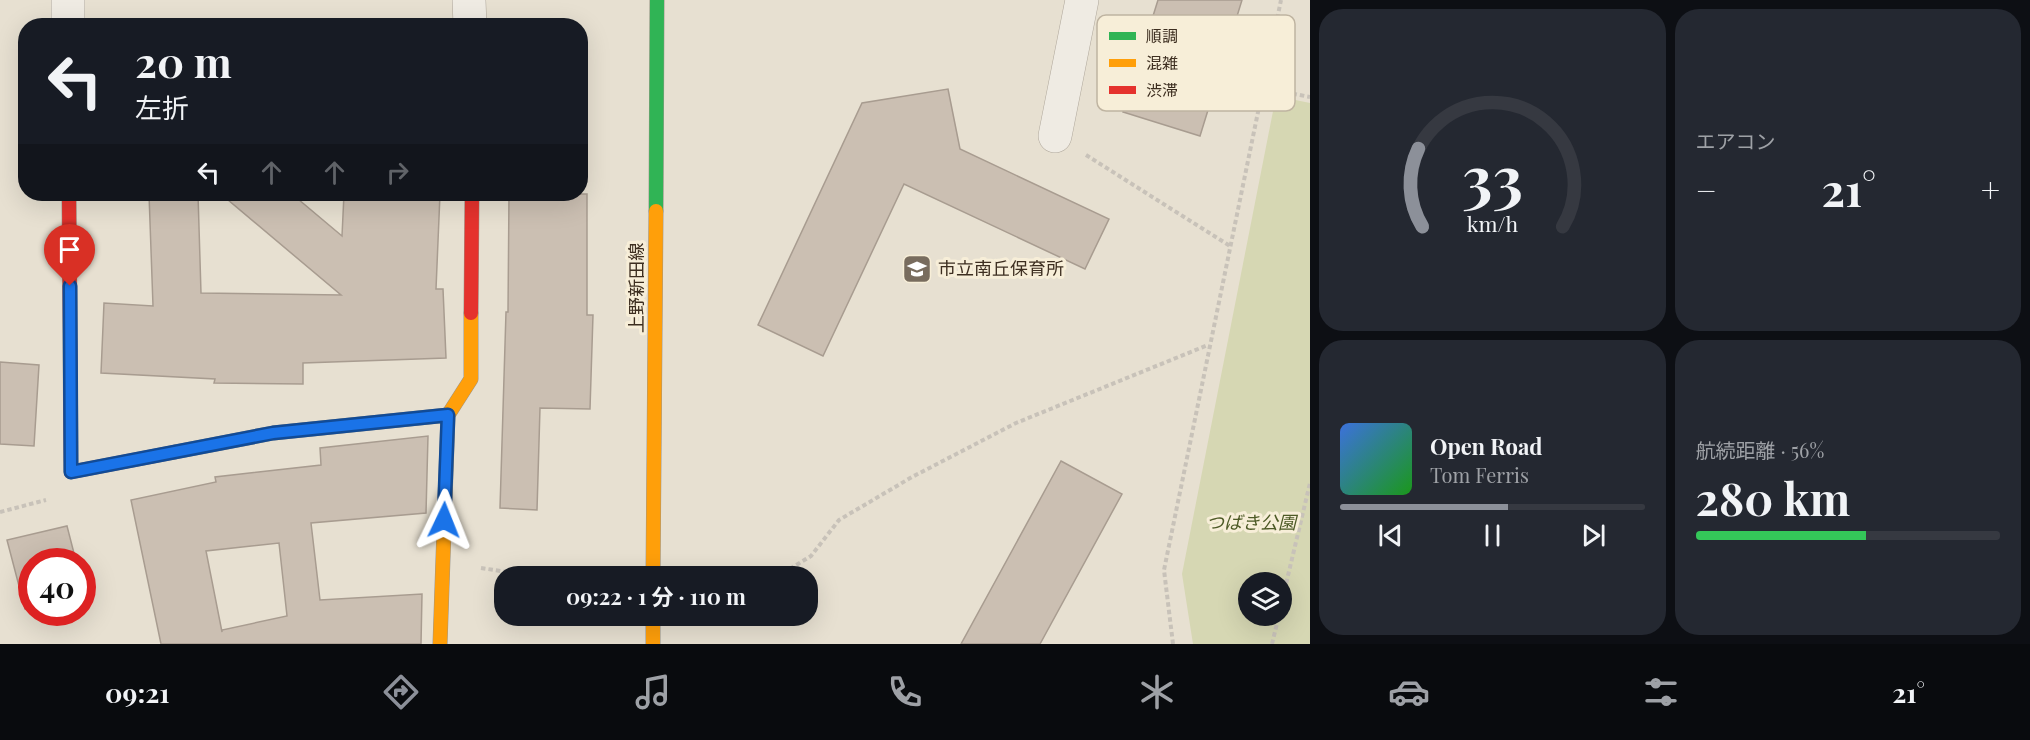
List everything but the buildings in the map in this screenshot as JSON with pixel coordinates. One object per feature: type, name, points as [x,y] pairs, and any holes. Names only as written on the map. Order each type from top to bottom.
[{"type":"street","points":[[68,0],[68,18]]},
{"type":"street","points":[[470,0],[470,18]]},
{"type":"street","name":"上野新田線","points":[[653,566],[657,0]]},
{"type":"street","points":[[1055,136],[1082,0]]},
{"type":"street","points":[[69,201],[71,472],[273,433],[448,415]]},
{"type":"street","points":[[440,644],[448,415],[471,379],[472,201]]},
{"type":"street","points":[[653,626],[653,644]]},
{"type":"path","points":[[1278,15],[1281,0]]},
{"type":"path","points":[[1295,95],[1310,98]]},
{"type":"path","points":[[1173,644],[1164,570],[1258,111]]},
{"type":"path","points":[[1055,136],[1230,246]]},
{"type":"path","points":[[795,566],[811,556],[839,520],[912,477],[1016,423],[1209,344]]},
{"type":"path","points":[[0,512],[48,500],[71,472]]},
{"type":"path","points":[[1289,572],[1310,483]]},
{"type":"path","points":[[442,563],[494,570]]},
{"type":"path","points":[[1272,644],[1276,626]]},
{"type":"green space","name":"つばき公園","points":[[1295,100],[1310,103],[1310,644],[1193,644],[1182,574],[1273,111],[1295,111]]},
{"type":"traffic: fast","points":[[656,211],[657,0]]},
{"type":"traffic: slow","points":[[653,566],[656,211]]},
{"type":"traffic: slow","points":[[440,644],[448,415],[471,379],[471,313]]},
{"type":"traffic: slow","points":[[175,452],[273,433],[448,415]]},
{"type":"traffic: slow","points":[[653,626],[653,644]]},
{"type":"traffic: jam","points":[[69,201],[71,472],[175,452]]},
{"type":"traffic: jam","points":[[471,313],[472,201]]},
{"type":"place","name":"市立南丘保育所","points":[[917,269]]},
{"type":"route","points":[[70,286],[71,472],[273,433],[448,415],[444,520]]}]
